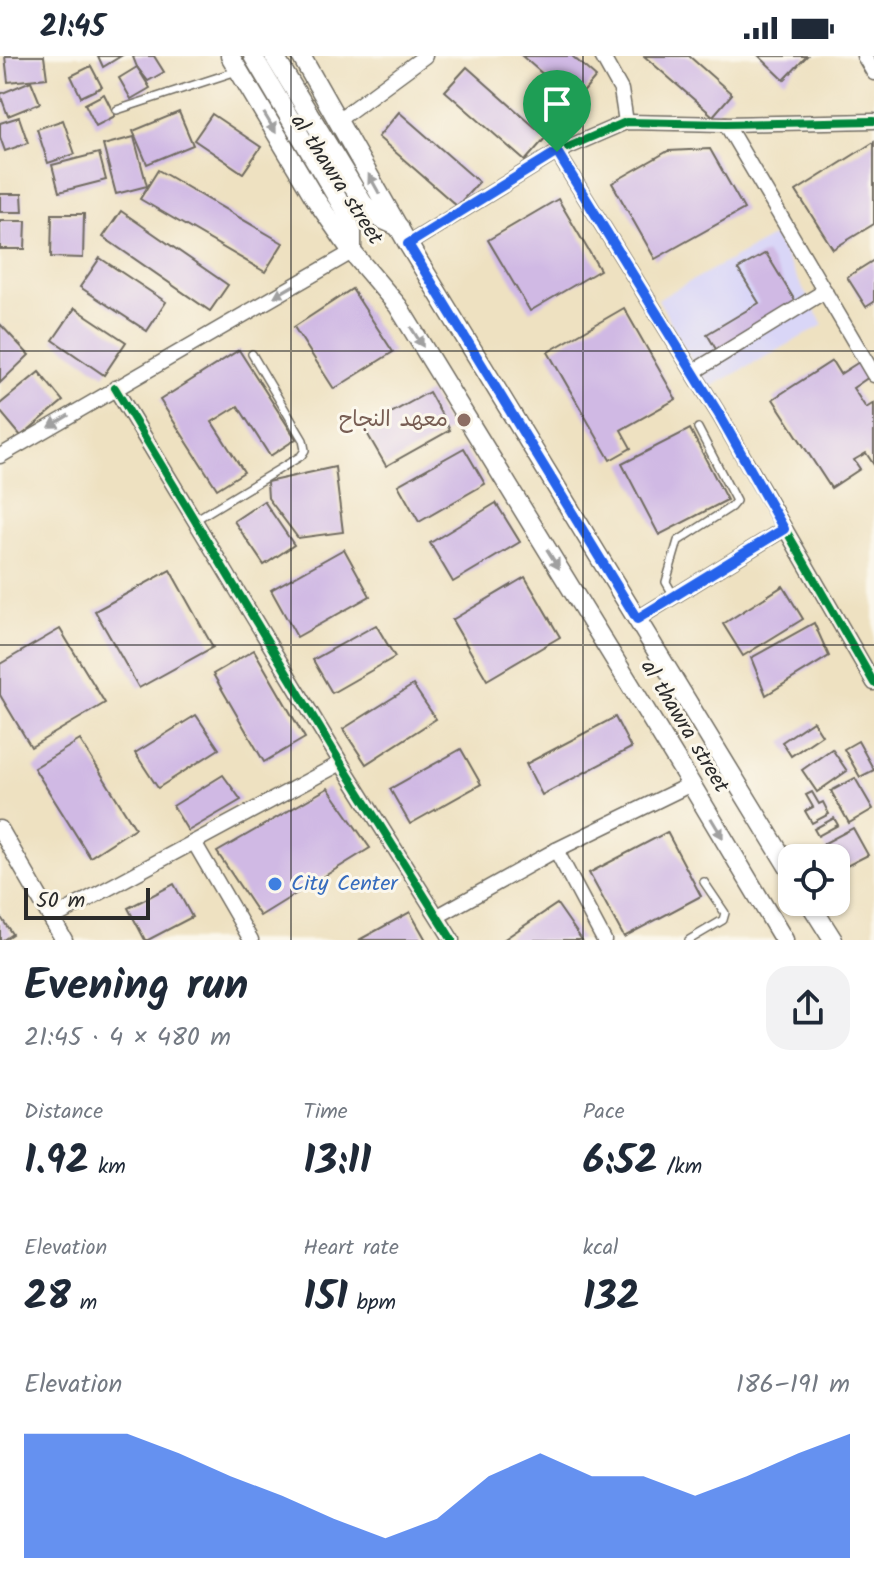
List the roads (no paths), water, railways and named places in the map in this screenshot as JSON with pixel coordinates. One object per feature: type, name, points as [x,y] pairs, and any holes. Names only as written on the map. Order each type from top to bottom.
[{"type":"main road","points":[[253,56],[345,211],[352,232],[352,252]]},
{"type":"main road","points":[[274,56],[363,203],[379,218],[399,227]]},
{"type":"main road","name":"al thawra street","points":[[301,56],[408,244],[778,850]]},
{"type":"main road","name":"al thawra street","points":[[234,63],[314,197],[352,252],[398,306],[784,940]]},
{"type":"main road","points":[[818,916],[833,940]]},
{"type":"street","points":[[338,120],[425,56]]},
{"type":"street","points":[[602,56],[621,90],[626,122]]},
{"type":"street","points":[[864,56],[874,73]]},
{"type":"street","points":[[408,244],[557,152],[626,122],[726,124],[874,121]]},
{"type":"street","points":[[726,124],[874,375]]},
{"type":"street","points":[[557,152],[693,372],[874,683]]},
{"type":"street","points":[[0,456],[352,252]]},
{"type":"street","points":[[693,372],[825,291]]},
{"type":"street","points":[[115,388],[341,763],[452,940]]},
{"type":"street","points":[[637,619],[784,529]]},
{"type":"street","points":[[0,829],[56,933],[194,842],[341,763]]},
{"type":"street","points":[[438,916],[556,850],[691,784]]},
{"type":"street","points":[[194,842],[251,940]]},
{"type":"street","points":[[556,850],[604,940]]},
{"type":"lane","points":[[117,110],[234,63]]},
{"type":"lane","points":[[195,520],[301,456],[305,450],[303,440],[252,354]]},
{"type":"lane","points":[[674,596],[666,582],[678,541],[736,501],[698,428]]},
{"type":"lane","points":[[689,940],[723,920],[725,913],[704,882]]},
{"type":"place","name":"معهد النجاح","points":[[464,420]]},
{"type":"place","name":"City Center","points":[[275,884]]}]
